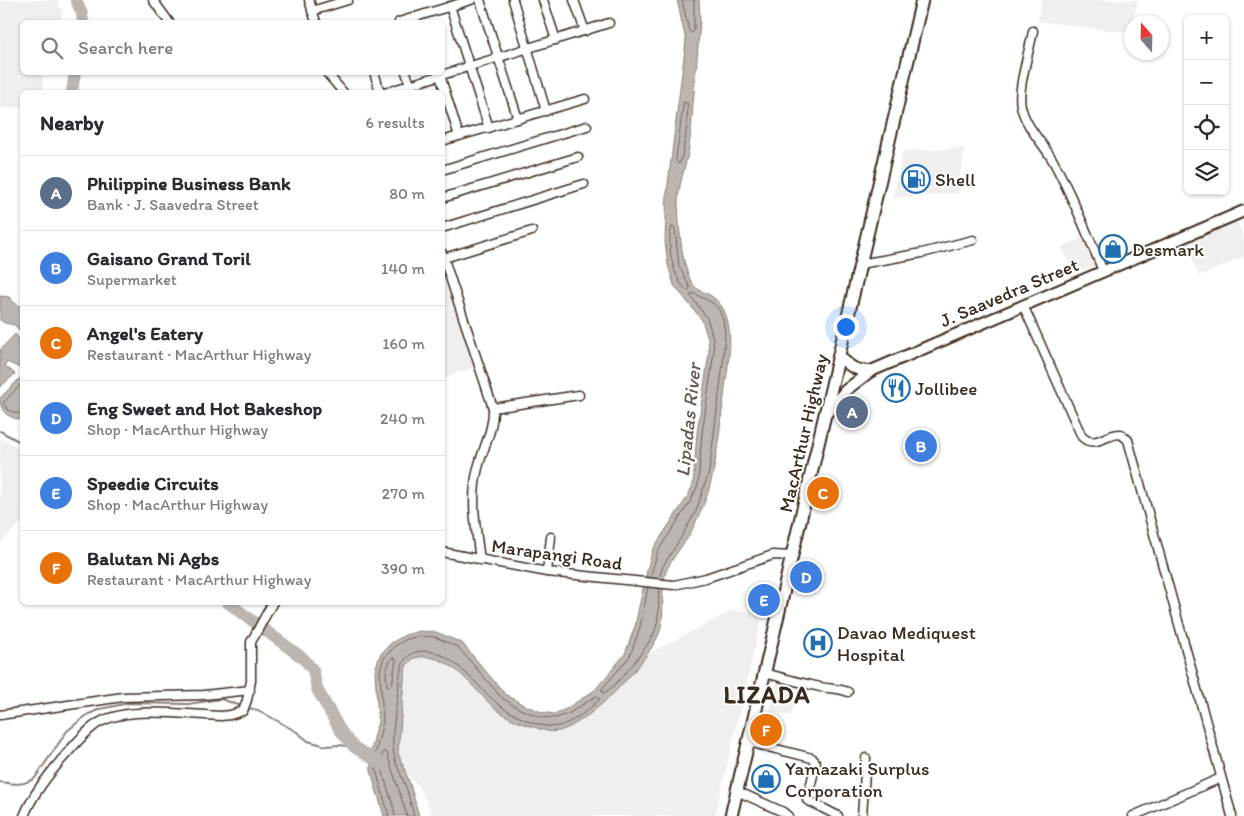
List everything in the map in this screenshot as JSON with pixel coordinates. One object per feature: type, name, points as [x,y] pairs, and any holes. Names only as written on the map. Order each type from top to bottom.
[{"type":"highway","name":"MacArthur Highway","points":[[731,816],[922,0]]},
{"type":"main road","name":"J. Saavedra Street","points":[[826,414],[846,390],[871,371],[1244,211]]},
{"type":"main road","points":[[839,355],[854,369],[871,371]]},
{"type":"street","points":[[153,0],[168,20]]},
{"type":"street","points":[[309,0],[315,20]]},
{"type":"street","points":[[312,11],[348,0]]},
{"type":"street","points":[[422,19],[450,6],[471,0]]},
{"type":"street","points":[[480,0],[518,119]]},
{"type":"street","points":[[513,0],[546,110]]},
{"type":"street","points":[[543,0],[556,40]]},
{"type":"street","points":[[574,0],[585,31]]},
{"type":"street","points":[[450,6],[489,128]]},
{"type":"street","points":[[445,73],[499,58],[609,23]]},
{"type":"street","points":[[1033,31],[1022,88],[1021,106],[1026,119],[1052,159],[1076,205],[1103,271]]},
{"type":"street","points":[[329,75],[341,90]]},
{"type":"street","points":[[375,75],[379,90]]},
{"type":"street","points":[[407,75],[411,89],[438,75]]},
{"type":"street","points":[[440,75],[445,90]]},
{"type":"street","points":[[445,90],[459,136]]},
{"type":"street","points":[[445,140],[585,99]]},
{"type":"street","points":[[445,169],[587,126]]},
{"type":"street","points":[[445,197],[578,156]]},
{"type":"street","points":[[445,227],[584,184]]},
{"type":"street","points":[[445,254],[532,231]]},
{"type":"street","points":[[860,264],[922,253],[973,240]]},
{"type":"street","name":"Marapangi Road","points":[[445,261],[494,408],[492,427],[478,467],[475,484],[475,521],[480,560],[547,572],[638,580],[666,585],[700,580],[773,555],[792,556]]},
{"type":"street","points":[[1023,305],[1082,437],[1090,442],[1097,442],[1117,434],[1122,434],[1128,440],[1232,816]]},
{"type":"street","points":[[494,408],[579,395]]},
{"type":"street","points":[[547,572],[551,537]]},
{"type":"street","points":[[445,553],[480,560]]},
{"type":"street","points":[[24,816],[30,801],[46,779],[94,725],[126,714],[154,712],[221,716],[237,714],[244,708],[250,690],[252,672],[250,645],[271,605]]},
{"type":"street","points":[[765,674],[814,686],[838,688],[848,692]]},
{"type":"street","points":[[0,715],[122,697],[204,695],[250,690]]},
{"type":"street","points":[[748,742],[812,758],[816,763],[807,800],[838,816]]},
{"type":"street","points":[[862,816],[866,758]]},
{"type":"street","points":[[1133,816],[1222,778]]},
{"type":"street","points":[[737,791],[788,816]]},
{"type":"shaded area","points":[[0,0],[57,0],[63,13],[60,20],[20,20],[20,75],[41,75],[44,90],[20,90],[20,107],[0,109]]},
{"type":"shaded area","points":[[1042,0],[1138,0],[1134,15],[1124,15],[1124,32],[1037,21]]},
{"type":"shaded area","points":[[964,148],[958,193],[893,198],[903,151]]},
{"type":"shaded area","points":[[1236,221],[1244,238],[1244,257],[1199,276],[1185,243]]},
{"type":"shaded area","points":[[1085,237],[1096,265],[1074,274],[1062,247]]},
{"type":"shaded area","points":[[447,279],[476,367],[445,377],[445,280]]},
{"type":"shaded area","points":[[0,438],[20,448],[20,523],[0,542]]},
{"type":"shaded area","points":[[733,610],[763,613],[715,816],[433,816],[419,787],[403,768],[398,753],[398,741],[404,680],[406,666],[414,658],[429,656],[443,662],[459,673],[497,710],[512,719],[545,731],[570,727],[597,708],[648,654]]},
{"type":"shaded area","points":[[778,680],[799,685],[791,716],[770,711]]},
{"type":"water","points":[[677,0],[699,0],[700,16],[690,139],[678,196],[682,247],[690,280],[695,287],[713,297],[723,308],[728,323],[730,346],[718,442],[710,486],[688,537],[667,569],[663,584],[660,631],[644,658],[617,690],[586,717],[572,726],[559,731],[548,731],[517,721],[496,709],[449,665],[427,657],[414,658],[406,666],[398,753],[410,784],[419,816],[384,816],[371,771],[370,756],[378,721],[375,670],[380,655],[391,643],[405,635],[420,631],[436,632],[462,643],[505,694],[541,712],[554,714],[566,709],[595,690],[625,654],[635,626],[653,549],[693,485],[697,433],[709,353],[708,339],[702,320],[674,285],[668,265],[665,241],[667,192],[686,41]]},
{"type":"water","points":[[0,296],[9,297],[20,306],[20,331],[15,325],[0,320]]},
{"type":"water","points":[[15,334],[20,340],[20,368],[7,362],[5,366],[15,374],[0,387],[0,350]]},
{"type":"water","points":[[20,378],[20,420],[6,414],[0,403],[0,398]]},
{"type":"waterway","points":[[76,0],[83,20]]},
{"type":"waterway","points":[[72,90],[75,75]]},
{"type":"waterway","points":[[0,431],[20,442]]},
{"type":"waterway","points":[[231,605],[304,659],[313,670],[317,689],[340,730],[354,747],[383,765]]},
{"type":"waterway","points":[[0,782],[14,784],[31,781],[67,731],[87,715],[100,709],[129,703],[188,704],[221,699],[241,706]]},
{"type":"waterway","points":[[245,708],[258,710],[297,732],[308,741],[326,746],[354,747]]},
{"type":"place","name":"Shell","points":[[916,179]]},
{"type":"place","name":"Desmark","points":[[1113,249]]},
{"type":"place","name":"Jollibee","points":[[896,388]]},
{"type":"place","name":"Philippine Business Bank","points":[[852,412]]},
{"type":"place","name":"Gaisano Grand Toril","points":[[921,446]]},
{"type":"place","name":"Angel's Eatery","points":[[823,493]]},
{"type":"place","name":"Eng Sweet and Hot Bakeshop","points":[[806,577]]},
{"type":"place","name":"Speedie Circuits","points":[[764,600]]},
{"type":"place","name":"Davao Mediquest Hospital","points":[[818,643]]},
{"type":"place","name":"Balutan Ni Agbs","points":[[766,730]]},
{"type":"place","name":"Yamazaki Surplus Corporation","points":[[766,779]]},
{"type":"district","name":"LIZADA","points":[[767,695]]},
{"type":"water label","name":"Lipadas River","points":[[688,420]]}]
